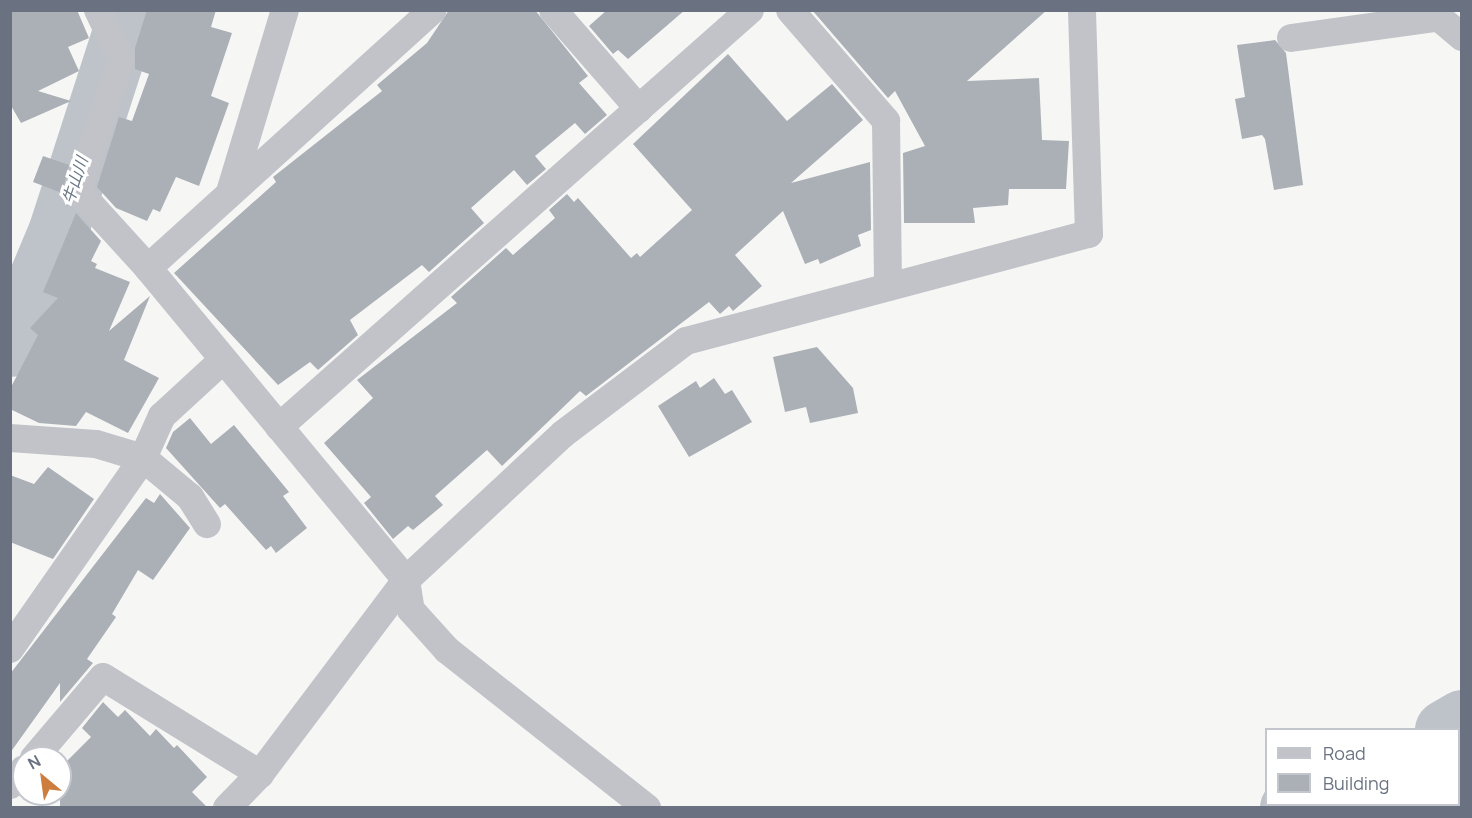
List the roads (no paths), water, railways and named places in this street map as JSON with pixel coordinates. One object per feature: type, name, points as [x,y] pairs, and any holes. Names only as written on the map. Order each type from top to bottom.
[{"type":"street","points":[[98,10],[121,58],[78,191],[148,268],[406,580],[411,610],[447,650],[647,807]]},
{"type":"street","points":[[230,192],[285,10]]},
{"type":"street","points":[[148,268],[434,10]]},
{"type":"street","points":[[553,10],[639,109]]},
{"type":"street","points":[[279,427],[750,10]]},
{"type":"street","points":[[790,10],[886,121],[888,287]]},
{"type":"street","points":[[227,807],[260,774],[406,580],[563,434],[686,341],[1089,234],[1082,10]]},
{"type":"street","points":[[1292,38],[1433,14],[1461,37]]},
{"type":"street","points":[[10,649],[143,458],[162,416],[223,360]]},
{"type":"street","points":[[10,438],[96,444],[143,458],[190,497],[207,524]]},
{"type":"street","points":[[44,746],[103,677],[260,774]]},
{"type":"waterway","name":"牛山川","points":[[10,347],[58,233],[130,10]]},
{"type":"waterway","points":[[1448,728],[1462,720]]}]
